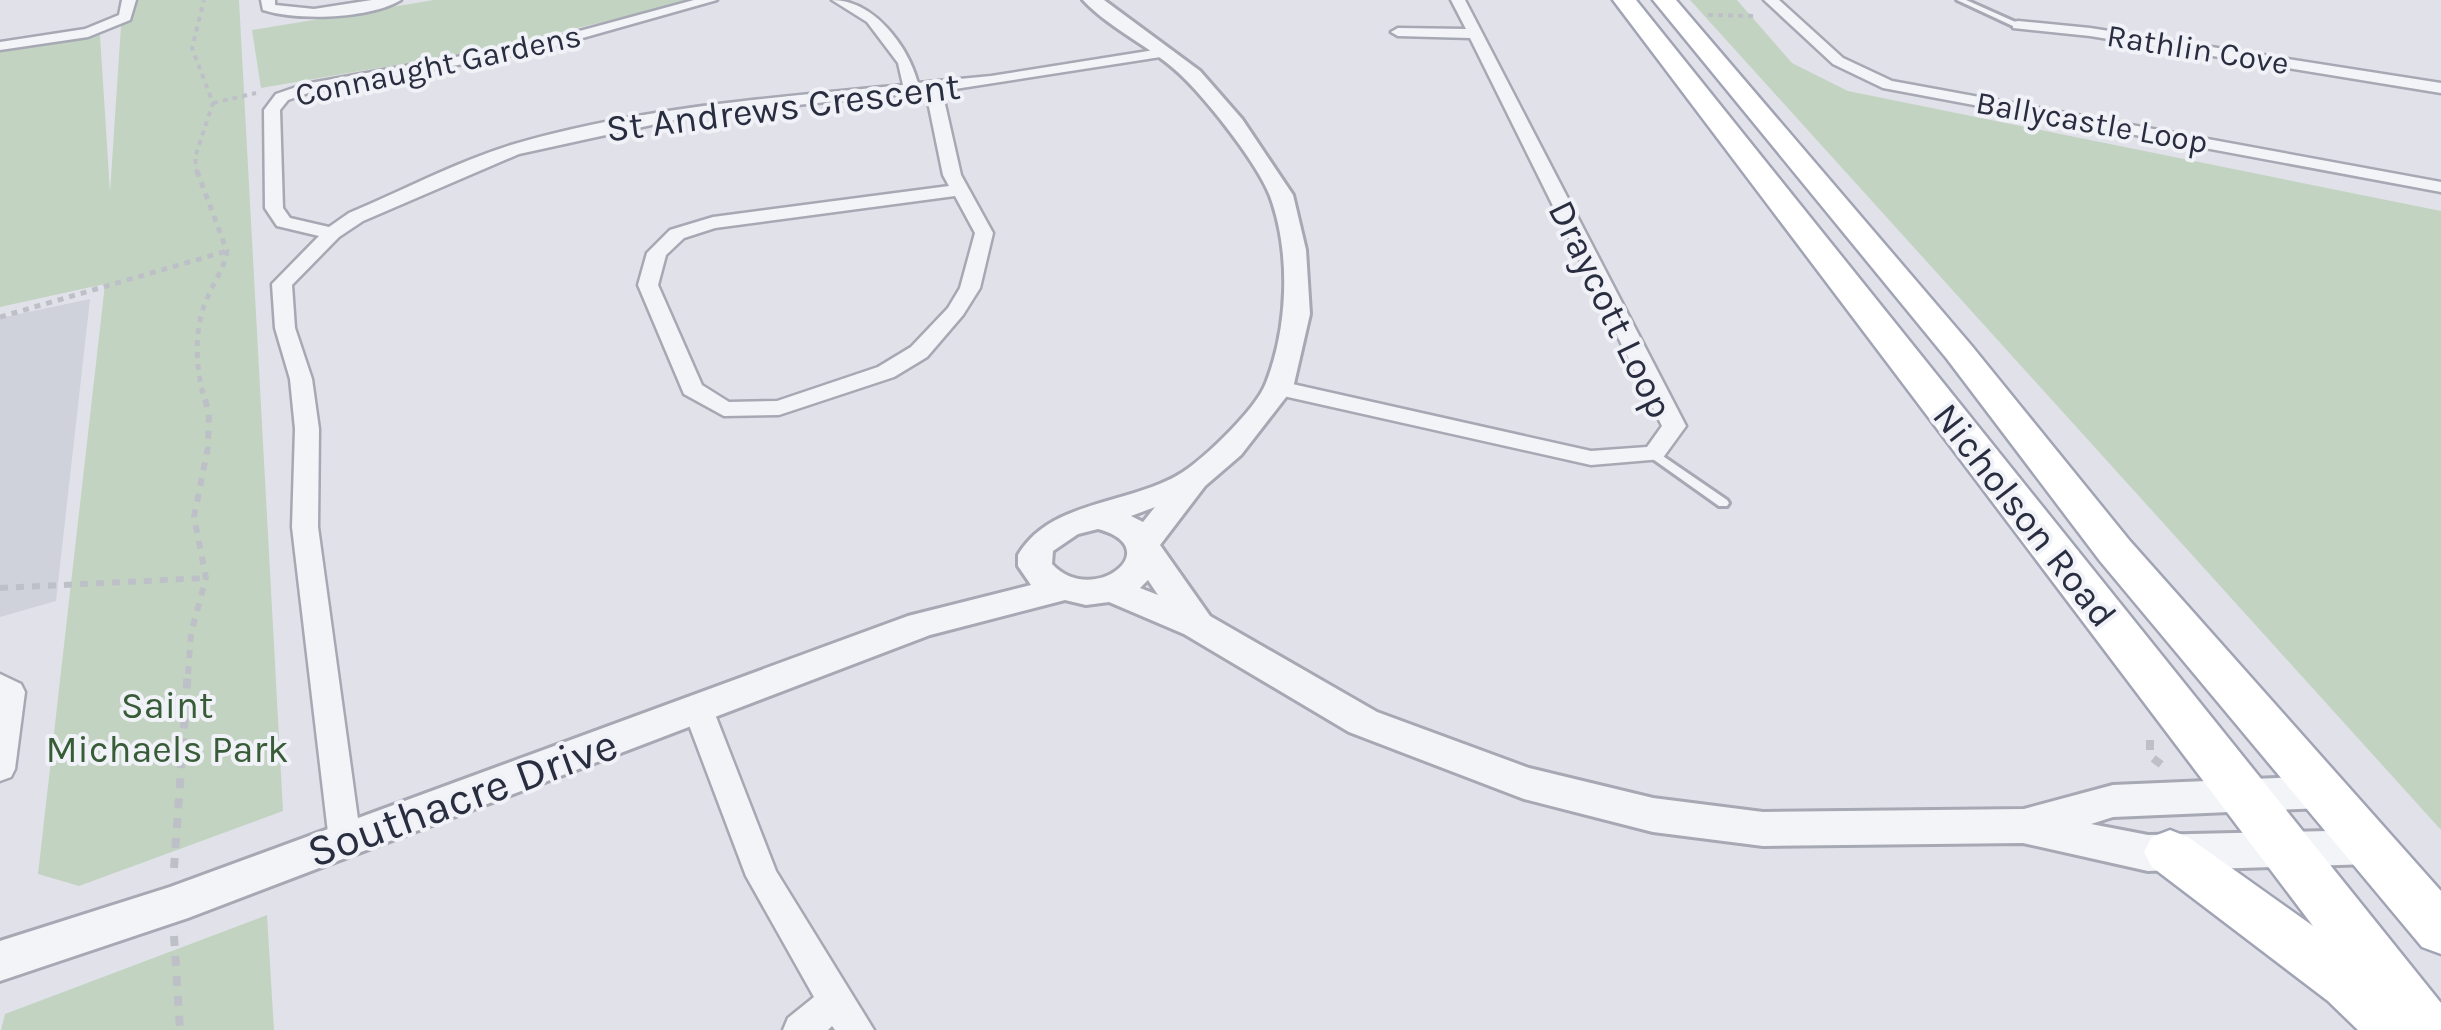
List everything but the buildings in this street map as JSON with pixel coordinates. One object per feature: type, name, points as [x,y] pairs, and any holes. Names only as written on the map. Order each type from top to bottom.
[{"type":"main road","name":"Nicholson Road","points":[[1624,0],[2427,1030]]},
{"type":"main road","name":"Nicholson Road","points":[[1664,0],[1959,352],[2116,551],[2441,930]]},
{"type":"main road","points":[[2170,852],[2348,984],[2398,1030]]},
{"type":"street","points":[[0,46],[106,28],[125,17],[129,0]]},
{"type":"street","points":[[268,0],[268,8],[282,14],[394,0]]},
{"type":"street","name":"Connaught Gardens","points":[[332,232],[284,222],[274,208],[272,110],[282,97],[312,87],[540,46],[710,0]]},
{"type":"street","points":[[839,0],[871,20],[922,88],[952,174],[984,233],[970,288],[919,352],[886,372],[779,408],[724,409],[692,390],[648,285],[657,253],[677,234],[713,222],[960,190]]},
{"type":"street","points":[[1092,0],[1167,52],[1193,75],[1234,124],[1280,195],[1294,250],[1297,314],[1279,388],[1230,448],[1194,479],[1147,548],[1143,568],[1128,582],[1111,589],[1080,592],[1064,589],[1044,577],[1036,565],[1036,551],[1050,532],[1066,524],[1098,518],[1194,479]]},
{"type":"street","name":"Draycott Loop","points":[[1279,388],[1590,458],[1654,454],[1674,426],[1458,0]]},
{"type":"street","name":"Ballycastle Loop","points":[[1771,0],[1832,61],[1890,85],[2441,187]]},
{"type":"street","name":"Rathlin Cove","points":[[2018,24],[2441,88]]},
{"type":"street","points":[[1398,32],[1474,34]]},
{"type":"street","name":"St Andrews Crescent","points":[[345,841],[306,528],[302,379],[285,328],[282,284],[332,232],[419,188],[512,150],[644,117],[1058,72],[1167,52]]},
{"type":"street","points":[[1098,518],[1134,528],[1196,624]]},
{"type":"street","name":"Southacre Drive","points":[[921,625],[1036,565]]},
{"type":"street","name":"Southacre Drive","points":[[0,961],[173,905],[921,625],[1064,589]]},
{"type":"street","points":[[1111,589],[1196,624],[1364,722],[1452,758],[1582,801],[1762,829],[2023,826],[2148,853],[2370,846]]},
{"type":"street","points":[[0,686],[11,692],[0,769]]},
{"type":"street","points":[[698,709],[762,876],[845,1016],[801,1030]]},
{"type":"street","points":[[2023,826],[2114,801],[2324,792]]},
{"type":"lane","name":"Rathlin Cove","points":[[1960,0],[2018,24]]},
{"type":"lane","points":[[1654,454],[1723,503]]},
{"type":"path","points":[[180,1030],[173,905],[190,632],[206,578],[194,517],[208,446],[209,414],[196,367],[196,348],[206,299],[226,266],[227,251],[195,157],[213,104],[192,50],[192,34],[205,10],[204,0]]},
{"type":"path","points":[[1707,15],[1754,16]]},
{"type":"path","points":[[213,104],[262,92],[282,97]]},
{"type":"path","points":[[0,317],[227,251]]},
{"type":"path","points":[[0,588],[206,578]]},
{"type":"shaded area","points":[[90,299],[56,601],[0,617],[0,318]]},
{"type":"green space","name":"Saint Michaels Park","points":[[127,0],[239,0],[283,811],[79,886],[38,874],[105,284],[0,307],[0,49],[100,35],[110,192],[121,26]]},
{"type":"green space","points":[[434,0],[694,0],[495,48],[261,88],[252,30]]},
{"type":"green space","points":[[1690,0],[1737,0],[1792,63],[1848,91],[2441,211],[2441,830]]},
{"type":"green space","points":[[267,915],[274,1030],[1,1030],[5,1014]]}]
